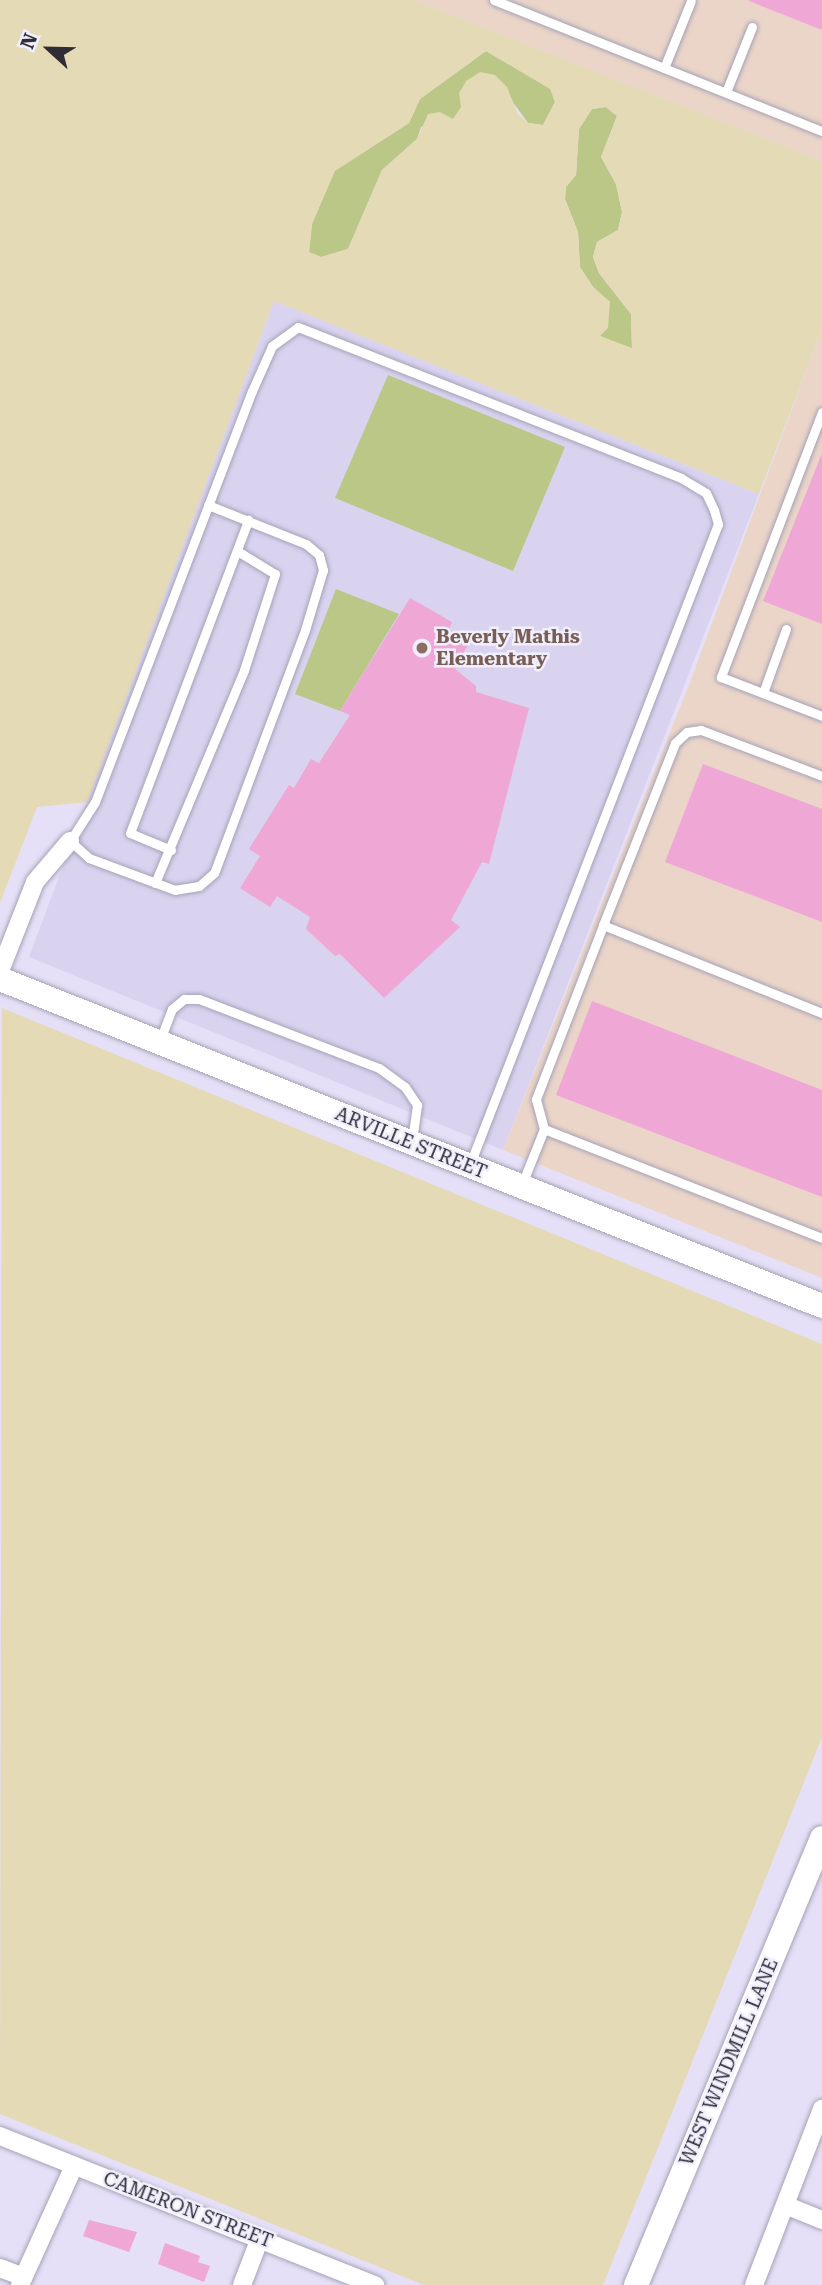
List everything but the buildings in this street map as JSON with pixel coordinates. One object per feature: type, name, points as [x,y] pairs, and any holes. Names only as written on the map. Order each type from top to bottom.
[{"type":"street","points":[[0,971],[35,882],[70,841]]},
{"type":"street","name":"ARVILLE STREET","points":[[0,979],[822,1307]]},
{"type":"street","name":"WEST WINDMILL LANE","points":[[636,2285],[822,1838]]},
{"type":"street","points":[[754,2285],[822,2109]]},
{"type":"street","name":"CAMERON STREET","points":[[0,2136],[375,2285]]},
{"type":"street","points":[[0,2269],[22,2281],[74,2166]]},
{"type":"street","points":[[785,2205],[822,2220]]},
{"type":"street","points":[[242,2285],[260,2238]]},
{"type":"lane","points":[[494,0],[822,131]]},
{"type":"lane","points":[[664,68],[691,1]]},
{"type":"lane","points":[[726,93],[752,27]]},
{"type":"lane","points":[[208,505],[306,544],[319,555],[323,570],[305,630],[214,873],[199,886],[175,890],[89,858],[70,841],[94,802],[208,505],[272,346],[298,327],[681,478],[706,493],[714,510],[718,524],[470,1166]]},
{"type":"lane","points":[[822,412],[721,677],[822,716]]},
{"type":"lane","points":[[171,850],[130,833],[239,552],[248,520]]},
{"type":"lane","points":[[155,883],[244,670],[275,574],[239,552]]},
{"type":"lane","points":[[764,693],[786,629]]},
{"type":"lane","points":[[520,1186],[544,1129],[536,1098],[675,743],[687,732],[701,730],[822,776]]},
{"type":"lane","points":[[603,925],[822,1013]]},
{"type":"lane","points":[[160,1042],[173,1009],[184,999],[199,999],[379,1068],[405,1087],[417,1105],[412,1143]]},
{"type":"lane","points":[[544,1129],[822,1238]]},
{"type":"shaded area","points":[[414,0],[822,0],[822,161]]},
{"type":"shaded area","name":"Beverly Mathis Elementary","points":[[274,301],[759,494],[503,1150],[29,957]]},
{"type":"shaded area","points":[[822,329],[822,1278],[503,1150],[687,690]]},
{"type":"green space","points":[[486,51],[551,89],[555,102],[543,125],[528,123],[512,101],[462,107],[453,119],[421,127],[417,139],[382,170],[348,249],[321,257],[309,252],[312,224],[334,171],[409,123],[420,99]]},
{"type":"green space","points":[[606,107],[617,116],[601,157],[616,184],[622,212],[618,230],[597,242],[593,257],[599,273],[631,314],[632,349],[600,336],[610,302],[593,287],[580,267],[578,232],[565,199],[566,187],[576,175],[579,129],[592,109]]},
{"type":"green space","points":[[388,375],[565,447],[513,571],[335,498]]},
{"type":"green space","points":[[336,589],[399,614],[340,711],[295,694]]},
{"type":"sand","points":[[0,0],[414,0],[822,161],[822,329],[759,494],[274,301],[87,802],[37,807],[0,903]],"holes":[[[486,51],[550,89],[555,102],[543,125],[528,123],[518,114],[507,87],[495,75],[480,72],[466,81],[459,93],[461,107],[453,119],[440,112],[428,114],[417,139],[382,170],[348,249],[321,257],[309,252],[312,224],[335,171],[409,123],[420,99]],[[606,107],[617,116],[601,157],[616,184],[622,212],[618,230],[597,242],[593,257],[599,273],[631,314],[632,348],[600,336],[608,328],[610,302],[593,287],[580,267],[578,232],[565,199],[566,187],[576,175],[579,129],[592,109]]]},
{"type":"sand","points":[[2,1008],[822,1344],[822,1737],[603,2285],[424,2285],[0,2114]]},
{"type":"place","name":"Beverly Mathis Elementary","points":[[422,648]]}]
